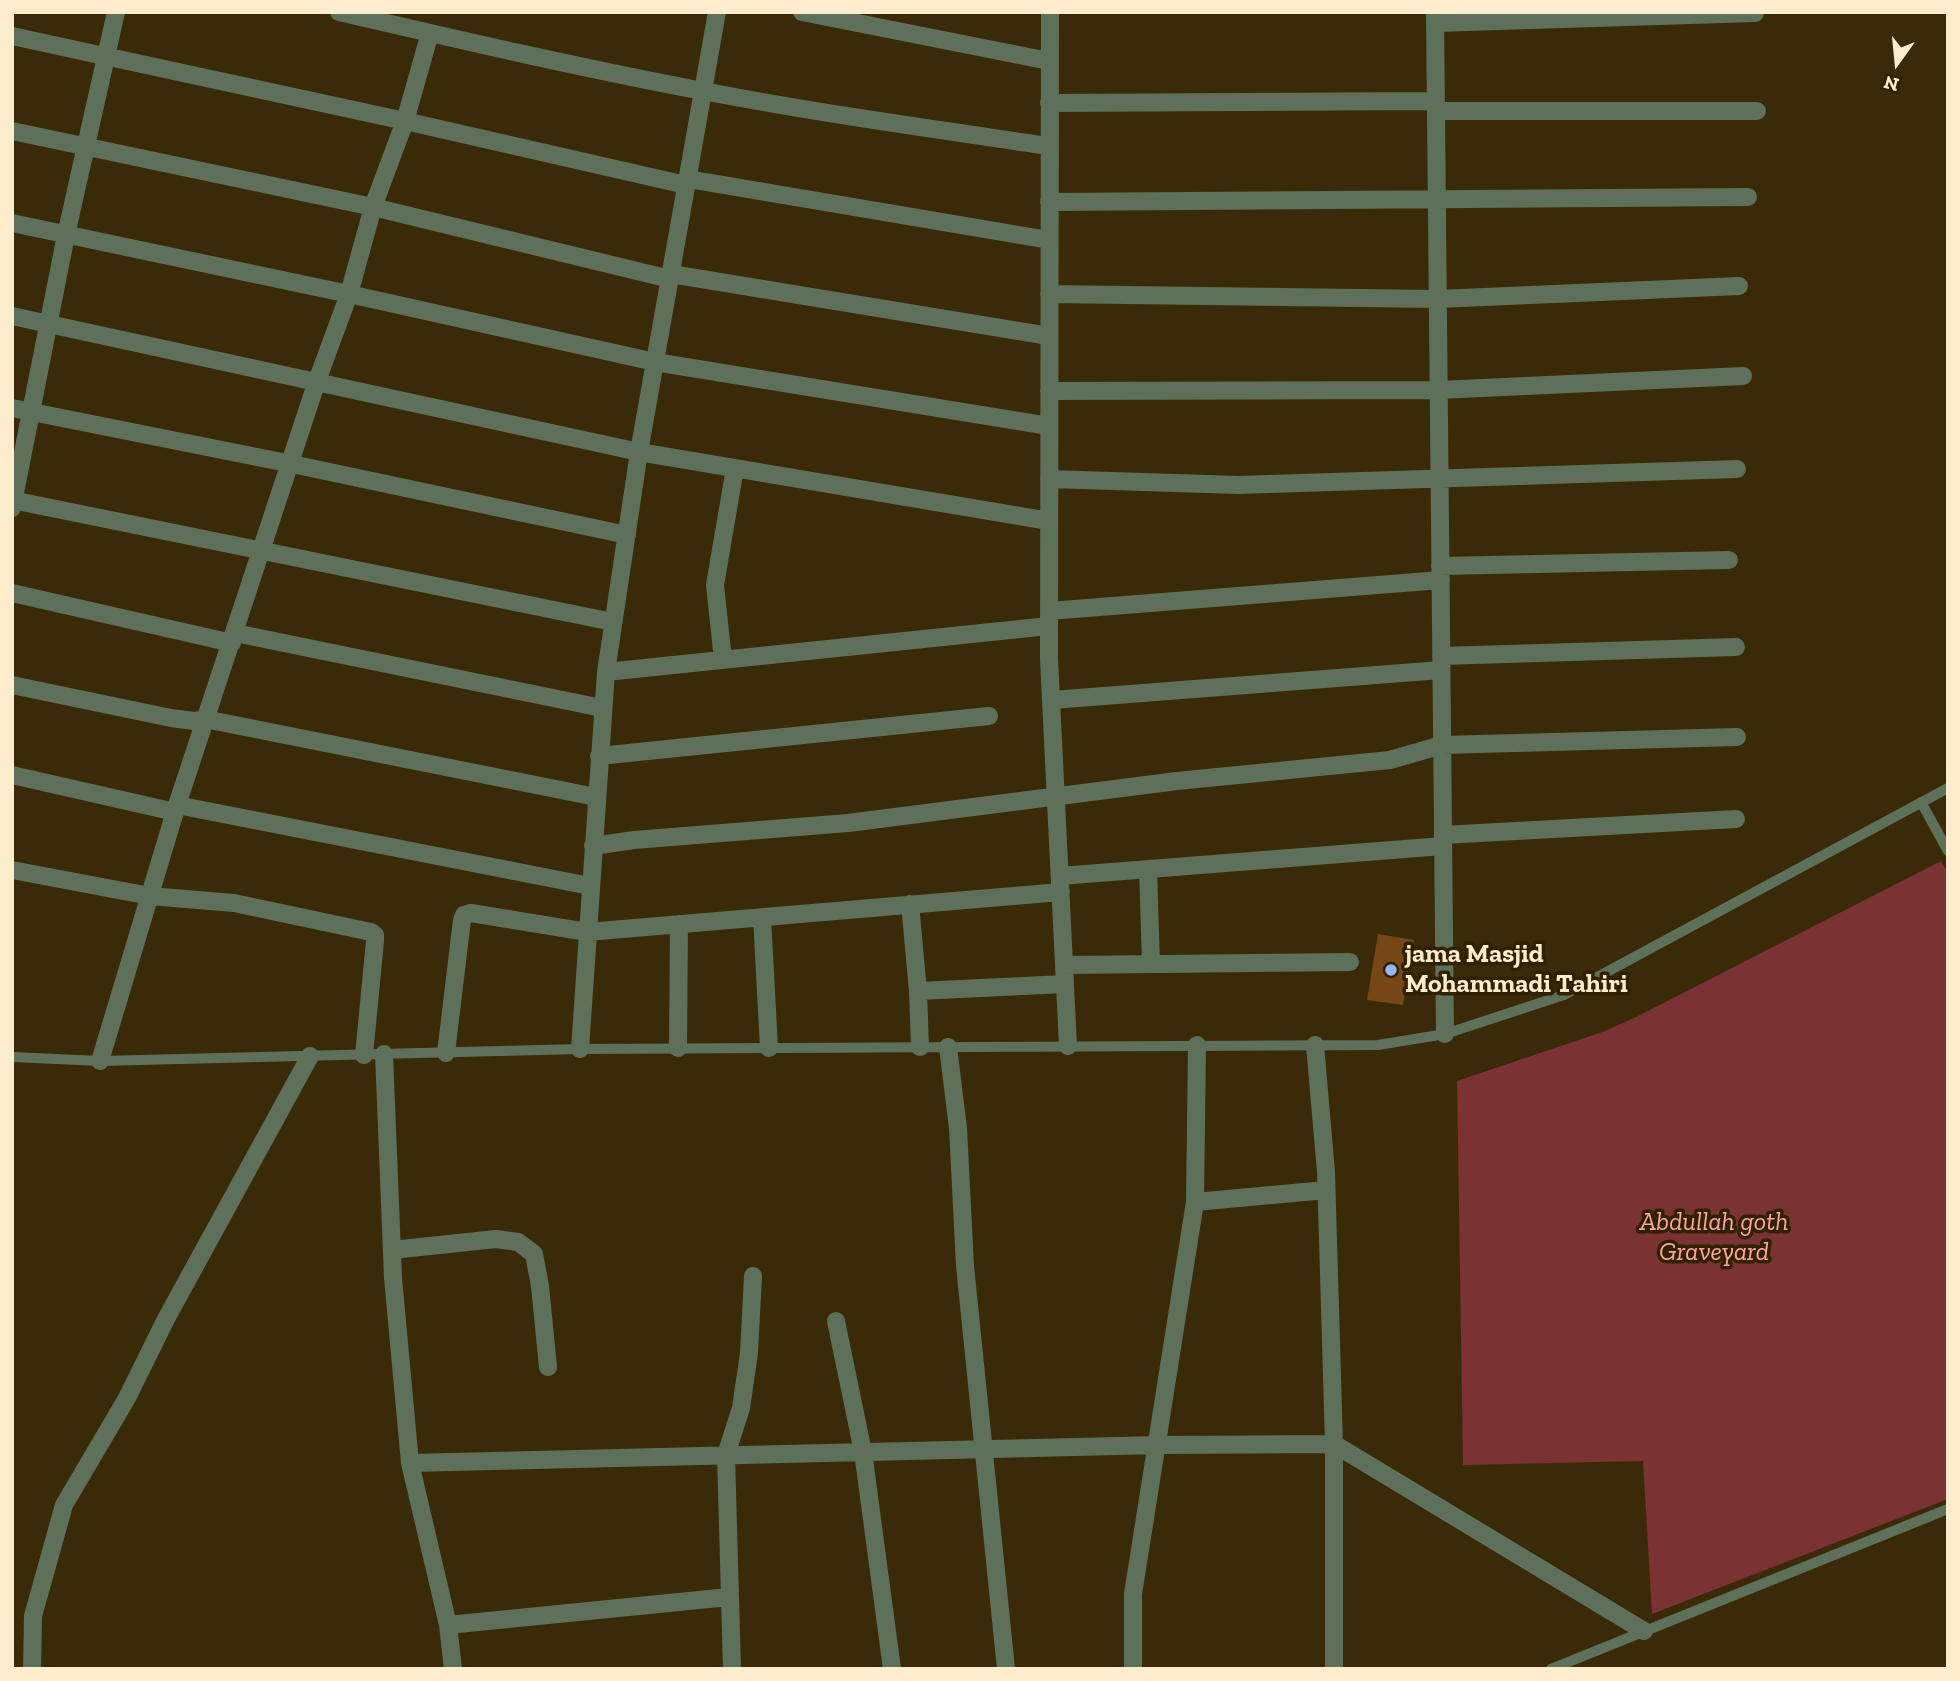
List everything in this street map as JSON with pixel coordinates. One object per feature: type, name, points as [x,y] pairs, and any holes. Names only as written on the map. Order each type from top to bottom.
[{"type":"street","points":[[116,12],[48,323],[21,410],[13,503],[613,622]]},
{"type":"street","points":[[339,12],[537,58],[703,91],[842,116],[1049,146]]},
{"type":"street","points":[[580,1049],[606,672],[639,452],[717,12]]},
{"type":"street","points":[[802,12],[1049,61]]},
{"type":"street","points":[[1050,12],[1049,618],[1068,1046]]},
{"type":"street","points":[[1445,1034],[1435,17],[1755,13]]},
{"type":"street","points":[[100,1061],[176,808],[292,464],[317,381],[349,294],[373,207],[405,121],[430,33]]},
{"type":"street","points":[[12,36],[687,182],[1049,240]]},
{"type":"street","points":[[1049,103],[1757,111]]},
{"type":"street","points":[[12,131],[373,207],[670,276],[1049,336]]},
{"type":"street","points":[[1049,202],[1748,197]]},
{"type":"street","points":[[12,223],[655,362],[1049,426]]},
{"type":"street","points":[[1049,293],[1438,299],[1738,286]]},
{"type":"street","points":[[12,316],[639,452],[1049,521]]},
{"type":"street","points":[[1049,391],[1439,390],[1743,376]]},
{"type":"street","points":[[21,410],[627,535]]},
{"type":"street","points":[[723,660],[715,585],[735,468]]},
{"type":"street","points":[[1049,479],[1238,485],[1737,469]]},
{"type":"street","points":[[606,672],[1441,573],[1729,560]]},
{"type":"street","points":[[12,593],[602,708]]},
{"type":"street","points":[[1052,700],[1441,663],[1736,647]]},
{"type":"street","points":[[12,685],[171,718],[194,721],[205,719],[596,797]]},
{"type":"street","points":[[599,756],[989,716]]},
{"type":"street","points":[[593,846],[634,840],[848,822],[1177,780],[1390,760],[1442,745],[1737,737]]},
{"type":"street","points":[[12,775],[590,886]]},
{"type":"street","points":[[446,1053],[462,920],[464,915],[471,913],[587,932],[910,904],[1148,869],[1443,841],[1736,819]]},
{"type":"street","points":[[1148,869],[1151,964]]},
{"type":"street","points":[[12,870],[150,896],[234,903],[371,932],[375,935],[375,942],[364,1055]]},
{"type":"street","points":[[910,904],[920,1047]]},
{"type":"street","points":[[762,917],[769,1048]]},
{"type":"street","points":[[678,1048],[679,924]]},
{"type":"street","points":[[1064,965],[1350,962]]},
{"type":"street","points":[[918,992],[1065,984]]},
{"type":"street","points":[[1133,1669],[1133,1594],[1195,1202],[1197,1045]]},
{"type":"street","points":[[1315,1045],[1326,1191],[1334,1444],[1334,1669]]},
{"type":"street","points":[[948,1047],[958,1128],[965,1266],[1006,1669]]},
{"type":"street","points":[[384,1054],[392,1250],[410,1463],[448,1625],[453,1669]]},
{"type":"street","points":[[32,1669],[33,1616],[64,1505],[127,1398],[166,1319],[310,1056]]},
{"type":"street","points":[[1195,1202],[1326,1191]]},
{"type":"street","points":[[392,1250],[496,1239],[518,1241],[534,1254],[548,1367]]},
{"type":"street","points":[[732,1669],[726,1455],[741,1408],[749,1353],[753,1276]]},
{"type":"street","points":[[836,1321],[863,1452],[892,1669]]},
{"type":"street","points":[[410,1463],[1158,1445],[1334,1444],[1644,1631]]},
{"type":"street","points":[[448,1625],[729,1597]]},
{"type":"lane","points":[[12,1057],[100,1061],[580,1049],[1378,1045],[1445,1034],[1564,995],[1948,788]]},
{"type":"lane","points":[[1921,802],[1948,850]]},
{"type":"lane","points":[[1551,1669],[1948,1509]]},
{"type":"green space","name":"Abdullah goth Graveyard","points":[[1941,861],[1948,873],[1948,1499],[1652,1614],[1643,1461],[1463,1465],[1457,1081],[1605,1031],[1638,1016]]},
{"type":"building","name":"jama Masjid Mohammadi Tahiri","points":[[1378,934],[1414,940],[1403,1005],[1367,1000]]},
{"type":"place","name":"jama Masjid Mohammadi Tahiri","points":[[1391,970]]}]
